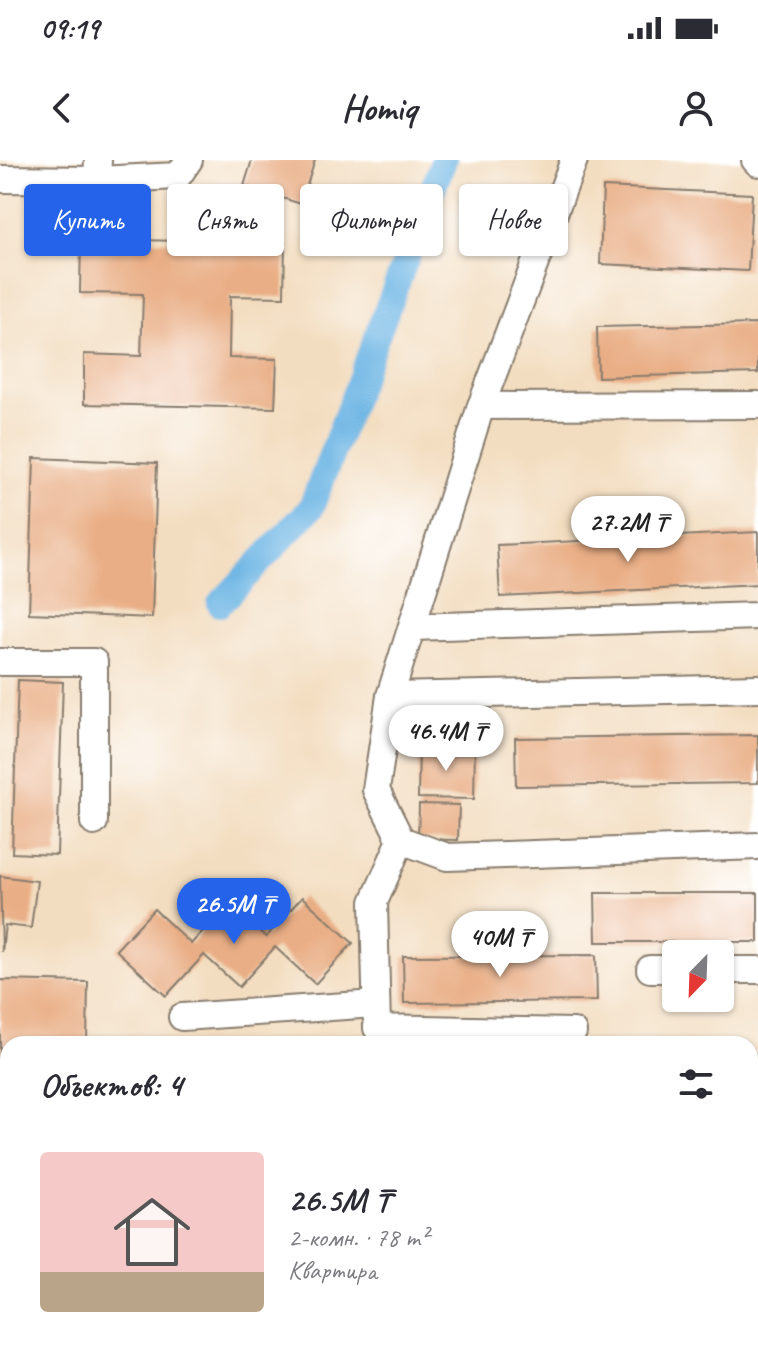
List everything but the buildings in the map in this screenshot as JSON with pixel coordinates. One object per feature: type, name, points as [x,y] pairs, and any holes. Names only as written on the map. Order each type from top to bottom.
[{"type":"lane","points":[[0,179],[98,170],[178,176],[189,160]]},
{"type":"lane","points":[[574,160],[481,406],[390,696],[376,790],[401,840],[447,857],[758,846]]},
{"type":"lane","points":[[481,406],[758,405]]},
{"type":"lane","points":[[412,627],[758,616]]},
{"type":"lane","points":[[0,662],[94,662],[94,822]]},
{"type":"lane","points":[[390,696],[758,688]]},
{"type":"lane","points":[[401,840],[374,902],[377,1028],[573,1032]]},
{"type":"lane","points":[[650,969],[662,969]]},
{"type":"lane","points":[[734,970],[758,970]]},
{"type":"lane","points":[[182,1017],[376,1004]]},
{"type":"waterway","points":[[220,604],[311,508],[444,160]]}]
